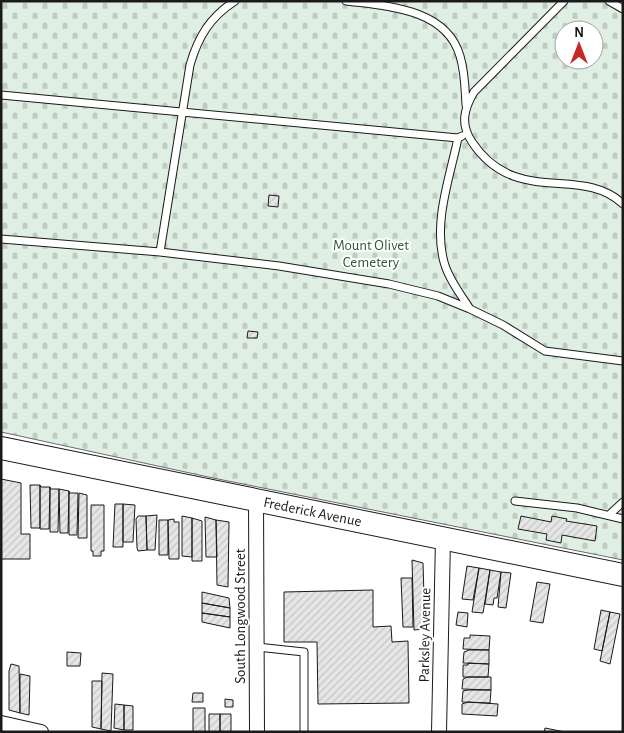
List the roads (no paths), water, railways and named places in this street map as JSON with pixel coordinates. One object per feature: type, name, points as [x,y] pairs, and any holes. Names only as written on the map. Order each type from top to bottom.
[{"type":"main road","name":"Frederick Avenue","points":[[1,448],[623,575]]},
{"type":"street","name":"South Longwood Street","points":[[256,500],[257,732]]},
{"type":"street","name":"Parksley Avenue","points":[[439,732],[443,538]]},
{"type":"street","points":[[1,723],[41,732]]},
{"type":"lane","points":[[160,252],[182,112],[196,45],[206,27],[222,10],[235,1]]},
{"type":"lane","points":[[346,1],[408,10],[427,17],[451,37],[460,54],[464,74],[466,106],[464,123],[467,134],[480,153],[513,176],[533,182],[590,188],[605,193],[623,204]]},
{"type":"lane","points":[[466,106],[474,92],[564,1]]},
{"type":"lane","points":[[609,1],[623,9]]},
{"type":"lane","points":[[1,95],[458,138],[467,134]]},
{"type":"lane","points":[[458,138],[441,221],[441,243],[444,264],[470,309]]},
{"type":"lane","points":[[1,239],[160,252],[279,266],[389,284],[438,296],[470,309],[503,325],[545,352],[623,362]]},
{"type":"lane","points":[[515,501],[609,514],[623,519]]},
{"type":"lane","points":[[609,514],[623,502]]},
{"type":"lane","points":[[257,647],[304,652],[304,732]]},
{"type":"park label","name":"Mount Olivet Cemetery","points":[[371,254]]}]
